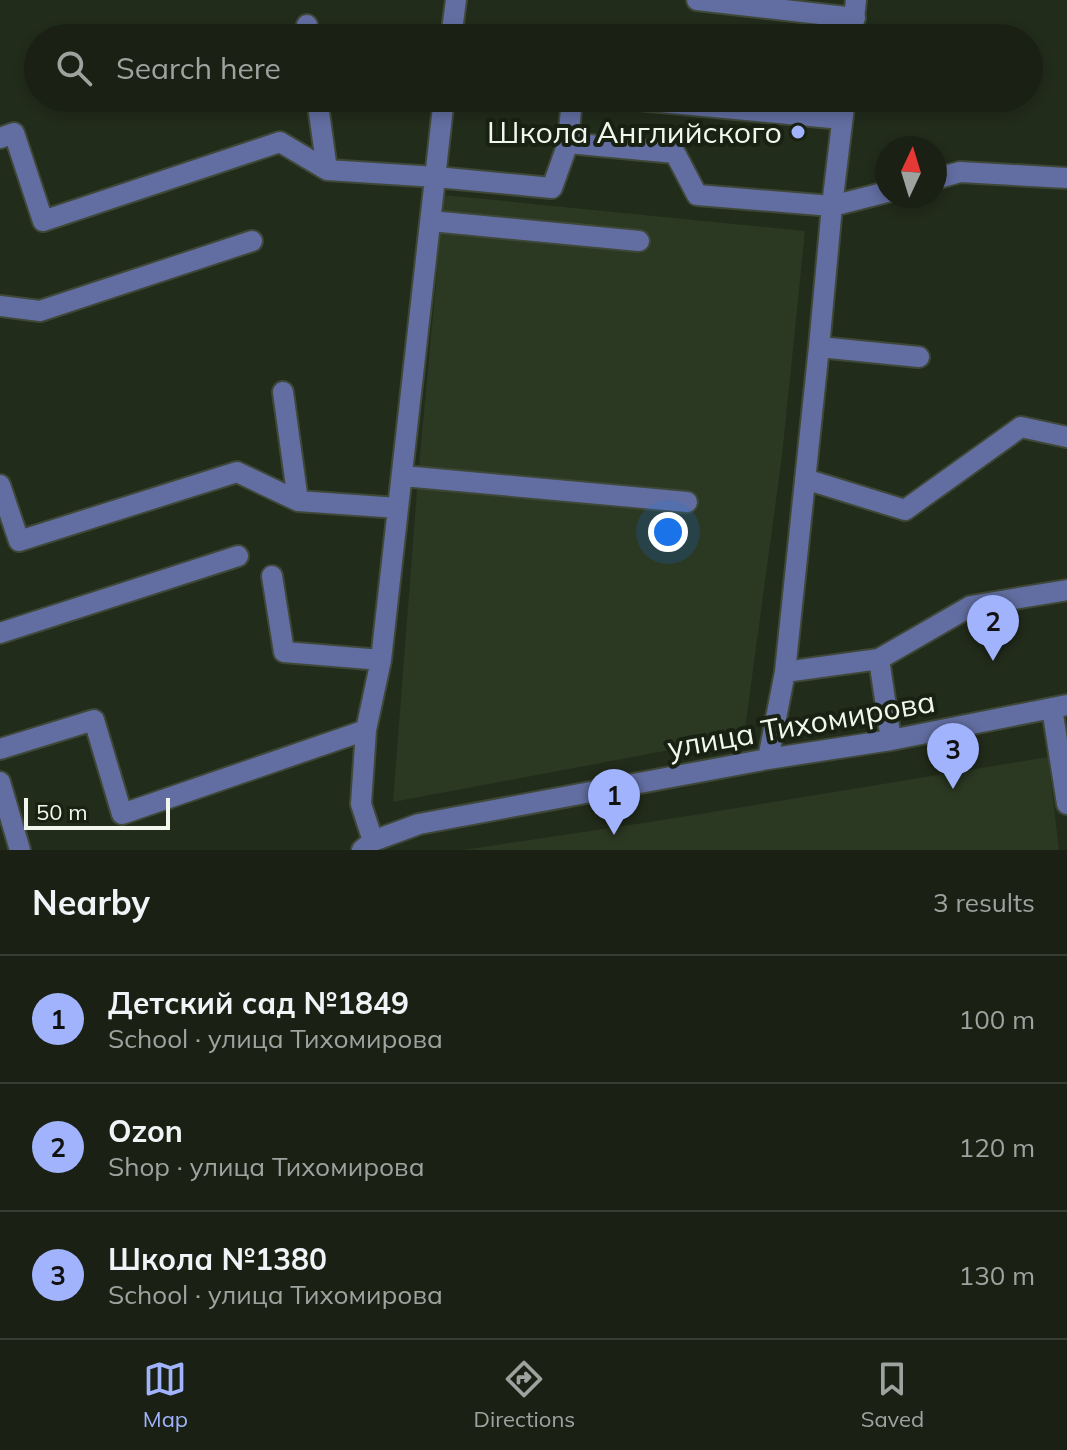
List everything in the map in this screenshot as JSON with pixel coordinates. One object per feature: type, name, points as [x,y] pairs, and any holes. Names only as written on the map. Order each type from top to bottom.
[{"type":"street","points":[[453,24],[456,0]]},
{"type":"street","points":[[697,0],[855,19]]},
{"type":"street","points":[[319,112],[327,170]]},
{"type":"street","points":[[367,846],[361,804],[366,730],[381,660],[443,112]]},
{"type":"street","points":[[0,138],[14,133],[43,221],[280,142],[327,170],[552,188],[568,143],[571,112]]},
{"type":"street","points":[[767,112],[842,119]]},
{"type":"street","points":[[768,759],[785,672],[843,112]]},
{"type":"street","points":[[568,143],[675,153],[697,195],[832,206],[875,195]]},
{"type":"street","points":[[947,176],[960,172],[1067,178]]},
{"type":"street","points":[[431,221],[639,241]]},
{"type":"street","points":[[0,306],[40,311],[252,241]]},
{"type":"street","points":[[819,347],[919,357]]},
{"type":"street","points":[[283,392],[298,501]]},
{"type":"street","points":[[805,479],[905,510],[1021,427],[1067,437]]},
{"type":"street","points":[[0,485],[19,541],[237,472],[298,501],[398,508]]},
{"type":"street","points":[[403,476],[687,502]]},
{"type":"street","points":[[0,633],[238,556]]},
{"type":"street","points":[[272,576],[284,652],[381,660]]},
{"type":"street","points":[[785,672],[879,659],[971,606],[1067,590]]},
{"type":"street","points":[[879,659],[891,740]]},
{"type":"street","points":[[1060,707],[1067,804]]},
{"type":"street","name":"улица Тихомирова","points":[[367,846],[419,824],[1060,707]]},
{"type":"street","points":[[0,749],[94,720],[122,814],[366,730]]},
{"type":"street","points":[[0,782],[20,850]]},
{"type":"shaded area","points":[[444,195],[805,231],[782,456],[744,736],[393,802]]},
{"type":"shaded area","points":[[1048,757],[1059,850],[463,850],[663,820]]},
{"type":"place","name":"Школа Английского","points":[[798,132]]},
{"type":"place","name":"Ozon","points":[[993,661]]},
{"type":"place","name":"Школа №1380","points":[[953,789]]},
{"type":"place","name":"Детский сад №1849","points":[[614,835]]}]
